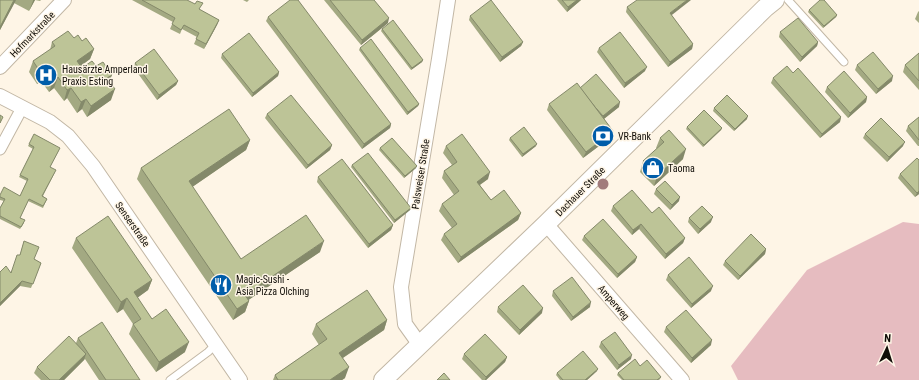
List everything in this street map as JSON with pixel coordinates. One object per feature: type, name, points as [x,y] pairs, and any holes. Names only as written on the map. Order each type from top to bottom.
[{"type":"street","name":"Hofmarkstraße","points":[[0,67],[64,0]]},
{"type":"street","name":"Palsweiser Straße","points":[[420,345],[405,324],[401,287],[448,0]]},
{"type":"street","name":"Dachauer Straße","points":[[383,380],[546,224],[766,3]]},
{"type":"street","name":"Senserstraße","points":[[0,96],[50,122],[68,136],[93,166],[240,380]]},
{"type":"street","points":[[0,149],[22,108]]},
{"type":"street","name":"Amperweg","points":[[546,224],[682,380]]},
{"type":"lane","points":[[788,0],[844,62]]},
{"type":"lane","points":[[170,380],[208,352],[216,344]]},
{"type":"shaded area","points":[[903,222],[919,224],[919,380],[738,380],[731,366],[807,270]]},
{"type":"building","points":[[0,0],[14,0],[0,27]]},
{"type":"building","points":[[142,0],[187,0],[195,4],[197,1],[203,3],[199,9],[219,20],[206,44],[196,39],[199,33],[184,25],[181,30],[172,24],[175,18]]},
{"type":"building","points":[[290,0],[298,0],[391,124],[364,144],[268,17]]},
{"type":"building","points":[[330,0],[374,0],[389,18],[362,40]]},
{"type":"building","points":[[491,0],[523,42],[502,57],[470,16]]},
{"type":"building","points":[[562,0],[577,0],[568,7]]},
{"type":"building","points":[[637,0],[687,0],[670,13],[693,44],[670,62],[627,7]]},
{"type":"building","points":[[820,0],[824,0],[837,15],[824,26],[809,10]]},
{"type":"building","points":[[798,18],[818,42],[802,57],[780,32]]},
{"type":"building","points":[[393,20],[423,60],[412,68],[382,29]]},
{"type":"building","points":[[68,31],[74,38],[78,35],[82,41],[86,38],[94,49],[77,61],[82,68],[92,61],[96,66],[103,62],[112,75],[107,78],[115,89],[91,106],[86,99],[81,102],[71,88],[67,90],[58,77],[53,81],[45,70],[41,73],[33,61],[55,46],[52,42]]},
{"type":"building","points":[[620,32],[647,67],[625,83],[599,48]]},
{"type":"building","points":[[249,33],[279,72],[253,93],[222,54]]},
{"type":"building","points":[[371,39],[419,104],[408,112],[360,48]]},
{"type":"building","points":[[154,49],[178,81],[159,95],[135,63]]},
{"type":"building","points":[[873,52],[893,76],[878,89],[857,65]]},
{"type":"building","points":[[919,53],[919,81],[905,65]]},
{"type":"building","points":[[787,66],[793,73],[798,68],[841,117],[822,134],[773,78]]},
{"type":"building","points":[[844,71],[867,97],[850,113],[827,87]]},
{"type":"building","points":[[596,74],[620,102],[603,116],[580,88]]},
{"type":"building","points":[[577,83],[613,131],[586,152],[549,104]]},
{"type":"building","points":[[291,95],[332,145],[308,165],[267,114]]},
{"type":"building","points":[[727,95],[748,116],[735,129],[714,108]]},
{"type":"building","points":[[229,109],[250,140],[189,181],[241,259],[306,215],[324,241],[245,295],[249,301],[237,309],[141,168]]},
{"type":"building","points":[[704,110],[722,128],[704,145],[687,127]]},
{"type":"building","points":[[0,115],[3,117],[0,123]]},
{"type":"building","points":[[919,117],[919,140],[908,126]]},
{"type":"building","points":[[881,118],[905,142],[889,157],[865,134]]},
{"type":"building","points":[[524,127],[537,144],[523,154],[510,138]]},
{"type":"building","points":[[669,130],[686,149],[657,176],[643,161],[664,142],[660,138]]},
{"type":"building","points":[[34,134],[60,148],[50,167],[56,170],[42,196],[47,199],[43,206],[29,199],[20,218],[25,220],[21,227],[0,216],[0,208],[5,199],[0,197],[0,195],[4,187],[20,196],[28,179],[20,175],[34,147],[29,144]]},
{"type":"building","points":[[462,134],[490,172],[477,182],[491,200],[504,190],[521,213],[461,257],[444,234],[457,224],[442,204],[459,191],[444,171],[457,162],[446,146]]},
{"type":"building","points":[[392,138],[417,166],[405,176],[380,148]]},
{"type":"building","points":[[368,153],[411,208],[395,220],[352,165]]},
{"type":"building","points":[[917,158],[919,160],[919,191],[917,193],[900,174]]},
{"type":"building","points":[[342,159],[393,225],[369,244],[318,177]]},
{"type":"building","points":[[665,181],[680,197],[672,205],[656,189]]},
{"type":"building","points":[[632,190],[652,213],[659,207],[685,238],[666,254],[641,224],[633,230],[613,206]]},
{"type":"building","points":[[702,206],[713,217],[700,229],[689,218]]},
{"type":"building","points":[[108,216],[152,280],[134,292],[152,319],[166,309],[189,342],[159,362],[133,324],[141,319],[127,298],[121,302],[76,238]]},
{"type":"building","points":[[603,219],[637,257],[618,274],[584,236]]},
{"type":"building","points":[[751,234],[766,249],[740,276],[725,261]]},
{"type":"building","points":[[24,241],[39,247],[34,259],[41,263],[33,284],[22,281],[0,303],[0,272],[6,266],[11,273],[17,255],[20,255]]},
{"type":"building","points":[[689,257],[713,286],[692,304],[668,275]]},
{"type":"building","points":[[572,277],[591,302],[573,317],[553,291]]},
{"type":"building","points":[[523,285],[543,308],[520,330],[498,307]]},
{"type":"building","points":[[367,290],[387,320],[339,353],[349,367],[330,380],[278,380],[275,375],[327,339],[316,324]]},
{"type":"building","points":[[686,310],[712,340],[692,358],[666,327]]},
{"type":"building","points":[[102,322],[140,380],[106,380],[78,338]]},
{"type":"building","points":[[615,332],[632,355],[619,365],[601,342]]},
{"type":"building","points":[[485,334],[507,357],[486,377],[464,354]]},
{"type":"building","points":[[69,336],[86,354],[59,380],[50,380],[37,367]]},
{"type":"building","points":[[583,351],[598,369],[585,380],[563,380],[557,373]]},
{"type":"building","points":[[635,359],[640,366],[647,360],[661,377],[657,380],[624,380],[618,373]]},
{"type":"building","points":[[444,373],[450,380],[437,380]]},
{"type":"place","name":"Hausärzte Amperland Praxis Esting","points":[[46,75]]},
{"type":"place","name":"VR-Bank","points":[[603,136]]},
{"type":"place","name":"Taoma","points":[[653,168]]},
{"type":"place","name":"Magic-Sushi - Asia Pizza Olching","points":[[221,285]]}]
